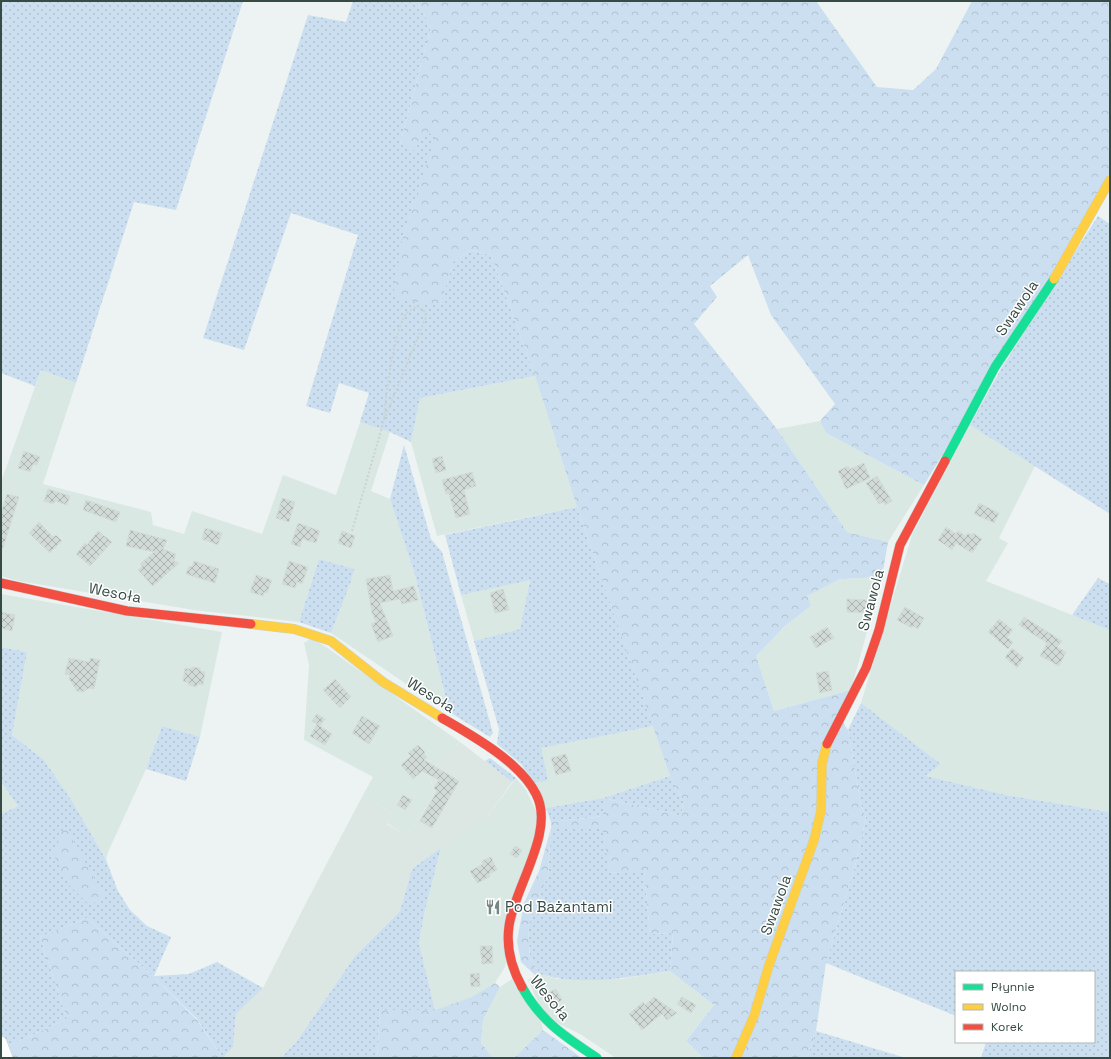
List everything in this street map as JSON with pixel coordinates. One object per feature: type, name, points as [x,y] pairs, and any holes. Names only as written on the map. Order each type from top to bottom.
[{"type":"street","name":"Swawola","points":[[736,1058],[754,1016],[769,965],[814,840],[822,811],[822,763],[827,743],[864,674],[879,630],[900,545],[995,367],[1059,271],[1110,180]]},
{"type":"street","name":"Wesoła","points":[[1,583],[127,611],[294,629],[324,638],[331,641],[390,686],[483,744],[520,773],[537,794],[541,827],[534,857],[513,909],[507,939],[510,960],[517,978],[538,1010],[562,1035],[597,1058]]},
{"type":"street","points":[[1,1042],[7,1058]]},
{"type":"path","points":[[352,531],[384,420],[426,317],[425,312],[418,306],[407,313],[400,327],[385,401],[384,420]]},
{"type":"shaded area","points":[[41,370],[76,383],[43,484],[151,512],[153,525],[184,534],[192,511],[262,534],[283,475],[336,495],[360,422],[390,432],[371,491],[390,499],[414,572],[446,700],[436,704],[331,633],[350,584],[353,569],[319,559],[299,622],[194,610],[18,581],[1,576],[1,482]]},
{"type":"shaded area","points":[[535,376],[577,507],[437,536],[411,442],[420,398]]},
{"type":"shaded area","points":[[820,421],[826,433],[924,485],[888,542],[847,532],[777,429]]},
{"type":"shaded area","points":[[970,425],[1035,466],[999,538],[1008,543],[986,581],[1110,630],[1110,812],[1006,795],[926,776],[941,764],[861,703],[912,535]]},
{"type":"shaded area","points":[[882,577],[851,690],[774,711],[756,656],[786,625],[811,606],[806,596],[840,579]]},
{"type":"shaded area","points":[[530,579],[520,629],[474,641],[461,595]]},
{"type":"shaded area","points":[[1,594],[222,632],[200,737],[162,726],[146,769],[108,852],[106,860],[72,801],[44,760],[12,735],[27,652],[1,647]]},
{"type":"shaded area","points":[[312,638],[460,742],[435,767],[430,775],[434,794],[411,830],[402,833],[387,823],[392,813],[363,795],[373,777],[304,740],[309,665],[304,643]]},
{"type":"shaded area","points":[[653,726],[670,776],[603,798],[546,808],[534,783],[548,779],[540,748]]},
{"type":"shaded area","points":[[460,742],[512,782],[487,817],[412,869],[400,911],[355,956],[297,1041],[281,1058],[223,1058],[233,1047],[236,1014],[263,988],[363,795],[392,813],[387,824],[402,833],[411,830],[434,794],[430,775],[435,767]]},
{"type":"shaded area","points":[[516,778],[526,790],[536,811],[537,830],[505,967],[495,983],[473,997],[435,1010],[419,943],[425,910],[441,848],[487,817]]},
{"type":"shaded area","points":[[1,782],[18,806],[1,814]]},
{"type":"shaded area","points":[[670,971],[714,1005],[686,1041],[704,1058],[616,1058],[580,1034],[553,1021],[540,1007],[528,980],[540,974],[557,979],[620,979]]},
{"type":"shaded area","points":[[512,979],[541,1022],[543,1030],[514,1058],[493,1058],[481,1043],[483,1020],[500,987]]},
{"type":"green space","points":[[1,1],[243,1],[176,210],[134,202],[76,383],[41,370],[35,386],[1,373]]},
{"type":"green space","points":[[353,1],[417,1],[431,27],[400,144],[425,130],[436,137],[402,240],[440,306],[453,262],[470,250],[491,255],[535,376],[420,398],[411,442],[390,432],[360,422],[369,393],[339,383],[330,413],[306,406],[358,235],[291,213],[244,350],[203,338],[308,15],[346,22]]},
{"type":"green space","points":[[417,1],[816,1],[877,87],[913,90],[936,69],[972,1],[1110,1],[1110,172],[1055,269],[924,485],[826,433],[820,421],[835,404],[771,315],[748,255],[710,286],[717,297],[694,324],[777,429],[847,532],[888,542],[882,577],[840,579],[807,596],[811,606],[786,625],[756,656],[774,711],[851,690],[840,718],[848,730],[861,805],[866,818],[855,866],[826,963],[816,1031],[807,1058],[704,1058],[686,1041],[714,1005],[670,971],[673,933],[650,934],[644,871],[610,873],[602,828],[551,828],[551,822],[603,816],[603,798],[682,816],[683,801],[670,776],[577,507],[535,376],[491,255],[470,250],[453,262],[440,306],[400,299],[394,291],[402,240],[435,137],[425,130],[415,151],[400,144],[431,27]]},
{"type":"green space","points":[[1098,216],[1110,224],[1110,514],[970,425],[1001,369]]},
{"type":"green space","points":[[404,445],[431,539],[442,552],[493,733],[490,737],[436,704],[446,699],[414,572],[390,499]]},
{"type":"green space","points":[[577,507],[653,726],[541,748],[548,780],[534,783],[521,764],[497,744],[499,729],[474,641],[520,629],[530,580],[461,595],[445,535]]},
{"type":"green space","points":[[319,559],[354,569],[350,584],[331,633],[299,622]]},
{"type":"green space","points":[[1098,578],[1110,584],[1110,630],[1072,615]]},
{"type":"green space","points":[[1,647],[27,652],[12,735],[44,760],[72,801],[106,860],[118,891],[130,910],[147,926],[171,937],[154,976],[189,974],[217,962],[263,988],[236,1014],[233,1047],[223,1058],[197,1019],[154,977],[87,918],[40,937],[67,1019],[2,1049],[5,1058],[1,1058],[1,814],[18,806],[1,782]]},
{"type":"green space","points":[[861,703],[941,764],[926,776],[1006,795],[1110,812],[1110,1058],[981,1058],[986,1043],[1095,1043],[1095,971],[955,971],[955,1016],[826,963],[855,866],[866,818],[861,805],[848,730]]},
{"type":"green space","points":[[162,726],[200,737],[186,781],[146,769]]},
{"type":"green space","points":[[490,758],[516,778],[512,782],[485,761]]},
{"type":"green space","points":[[670,776],[683,801],[682,816],[603,798]]},
{"type":"green space","points":[[603,798],[603,816],[551,822],[546,808]]},
{"type":"green space","points":[[66,828],[105,897],[89,905],[70,886],[53,854],[61,832]]},
{"type":"green space","points":[[551,828],[603,828],[610,873],[644,870],[650,934],[673,933],[670,971],[605,980],[572,980],[540,974],[530,958],[528,926],[548,875]]},
{"type":"green space","points":[[551,828],[548,875],[528,926],[530,958],[540,974],[536,976],[521,962],[517,941],[524,903],[539,871]]},
{"type":"green space","points":[[441,848],[425,910],[419,943],[435,1010],[380,1010],[377,1058],[281,1058],[297,1041],[355,956],[400,911],[412,869]]},
{"type":"green space","points":[[87,918],[154,977],[197,1020],[223,1058],[5,1058],[2,1049],[67,1019],[40,937]]},
{"type":"green space","points":[[495,983],[500,987],[483,1020],[481,1043],[493,1058],[377,1058],[380,1010],[435,1010],[472,997]]},
{"type":"green space","points":[[543,1030],[582,1058],[514,1058]]},
{"type":"green space","points":[[816,1031],[906,1058],[807,1058]]},
{"type":"building","points":[[24,451],[40,457],[37,465],[33,464],[30,472],[18,468]]},
{"type":"building","points":[[442,456],[446,470],[436,473],[432,459]]},
{"type":"building","points":[[864,463],[870,478],[846,489],[838,471],[848,466],[850,469]]},
{"type":"building","points":[[472,472],[476,486],[464,490],[470,514],[456,518],[449,494],[446,494],[442,480]]},
{"type":"building","points":[[877,476],[892,501],[885,505],[883,502],[879,504],[866,483]]},
{"type":"building","points":[[48,489],[70,496],[67,505],[55,501],[53,504],[44,501]]},
{"type":"building","points":[[7,494],[19,497],[3,548],[1,548],[1,513]]},
{"type":"building","points":[[282,498],[295,502],[289,522],[276,518]]},
{"type":"building","points":[[86,500],[120,512],[116,522],[83,510]]},
{"type":"building","points":[[979,503],[999,513],[994,523],[974,514]]},
{"type":"building","points":[[39,522],[53,537],[56,535],[62,541],[50,553],[29,533]]},
{"type":"building","points":[[298,523],[320,531],[316,543],[302,539],[300,547],[291,544]]},
{"type":"building","points":[[946,527],[956,534],[958,531],[966,536],[968,533],[971,535],[973,533],[982,539],[972,553],[956,543],[952,550],[938,540]]},
{"type":"building","points":[[205,528],[222,533],[218,545],[202,539]]},
{"type":"building","points":[[130,530],[167,540],[163,549],[176,554],[174,561],[179,563],[153,586],[138,570],[142,566],[140,564],[154,552],[126,546]]},
{"type":"building","points":[[98,531],[112,542],[90,566],[76,554],[85,543],[87,545]]},
{"type":"building","points":[[342,531],[355,536],[351,548],[338,543]]},
{"type":"building","points":[[194,561],[219,569],[215,583],[186,574],[189,566],[192,567]]},
{"type":"building","points":[[289,561],[308,567],[302,584],[297,582],[295,588],[282,584]]},
{"type":"building","points":[[256,575],[272,580],[267,593],[264,592],[263,596],[250,592]]},
{"type":"building","points":[[390,575],[393,591],[414,586],[418,600],[402,604],[400,599],[380,603],[393,636],[378,642],[371,624],[376,622],[372,613],[366,579]]},
{"type":"building","points":[[503,589],[509,610],[495,613],[490,593]]},
{"type":"building","points":[[847,599],[867,600],[866,613],[847,612]]},
{"type":"building","points":[[905,607],[924,618],[918,629],[913,626],[912,628],[897,620]]},
{"type":"building","points":[[1,612],[15,615],[12,631],[1,628]]},
{"type":"building","points":[[1024,617],[1062,641],[1057,647],[1066,652],[1059,666],[1040,656],[1047,643],[1019,625]]},
{"type":"building","points":[[999,619],[1013,630],[1007,637],[1013,642],[1008,649],[988,632]]},
{"type":"building","points":[[827,627],[834,638],[816,648],[810,637]]},
{"type":"building","points":[[1012,648],[1024,658],[1017,668],[1005,657]]},
{"type":"building","points":[[69,658],[89,662],[90,658],[100,660],[94,689],[89,688],[83,692],[77,691],[69,679],[70,675],[65,674]]},
{"type":"building","points":[[192,667],[200,668],[200,671],[205,672],[203,685],[197,684],[197,687],[188,685],[189,683],[183,681],[185,668],[191,669]]},
{"type":"building","points":[[828,671],[832,690],[820,693],[816,673]]},
{"type":"building","points":[[335,679],[351,697],[340,708],[323,690]]},
{"type":"building","points":[[317,714],[325,719],[320,726],[312,721]]},
{"type":"building","points":[[362,716],[380,726],[369,744],[352,733]]},
{"type":"building","points":[[317,724],[332,734],[325,745],[310,736]]},
{"type":"building","points":[[418,745],[425,752],[424,754],[427,757],[424,760],[459,781],[432,828],[420,821],[437,791],[434,788],[439,780],[422,771],[413,779],[401,765],[411,756],[408,753]]},
{"type":"building","points":[[566,754],[571,771],[556,775],[551,758]]},
{"type":"building","points":[[403,795],[412,800],[405,810],[397,805]]},
{"type":"building","points":[[515,846],[522,850],[517,858],[510,854]]},
{"type":"building","points":[[491,857],[497,870],[489,874],[490,877],[477,883],[470,871],[483,864],[482,861]]},
{"type":"building","points":[[480,946],[492,946],[493,963],[482,964]]},
{"type":"building","points":[[479,973],[480,986],[471,987],[470,974]]},
{"type":"building","points":[[556,989],[562,1000],[552,1006],[546,994]]},
{"type":"building","points":[[654,997],[677,1013],[667,1020],[662,1014],[642,1030],[629,1014],[643,1002],[645,1005]]},
{"type":"building","points":[[682,997],[696,1005],[691,1013],[677,1004]]},
{"type":"traffic: fast","points":[[945,461],[995,367],[1054,279]]},
{"type":"traffic: fast","points":[[522,987],[537,1010],[555,1028],[597,1058]]},
{"type":"traffic: slow","points":[[1054,279],[1110,180]]},
{"type":"traffic: slow","points":[[251,624],[294,629],[331,641],[383,682],[442,718]]},
{"type":"traffic: slow","points":[[736,1058],[754,1016],[769,965],[814,840],[821,811],[822,763],[827,744]]},
{"type":"traffic: jam","points":[[827,744],[866,668],[879,630],[900,545],[945,461]]},
{"type":"traffic: jam","points":[[1,583],[127,611],[251,624]]},
{"type":"traffic: jam","points":[[442,718],[495,751],[519,771],[529,782],[536,794],[541,809],[541,825],[538,842],[512,911],[508,934],[511,958],[515,973],[522,987]]},
{"type":"place","name":"Pod Bażantami","points":[[493,907]]}]
